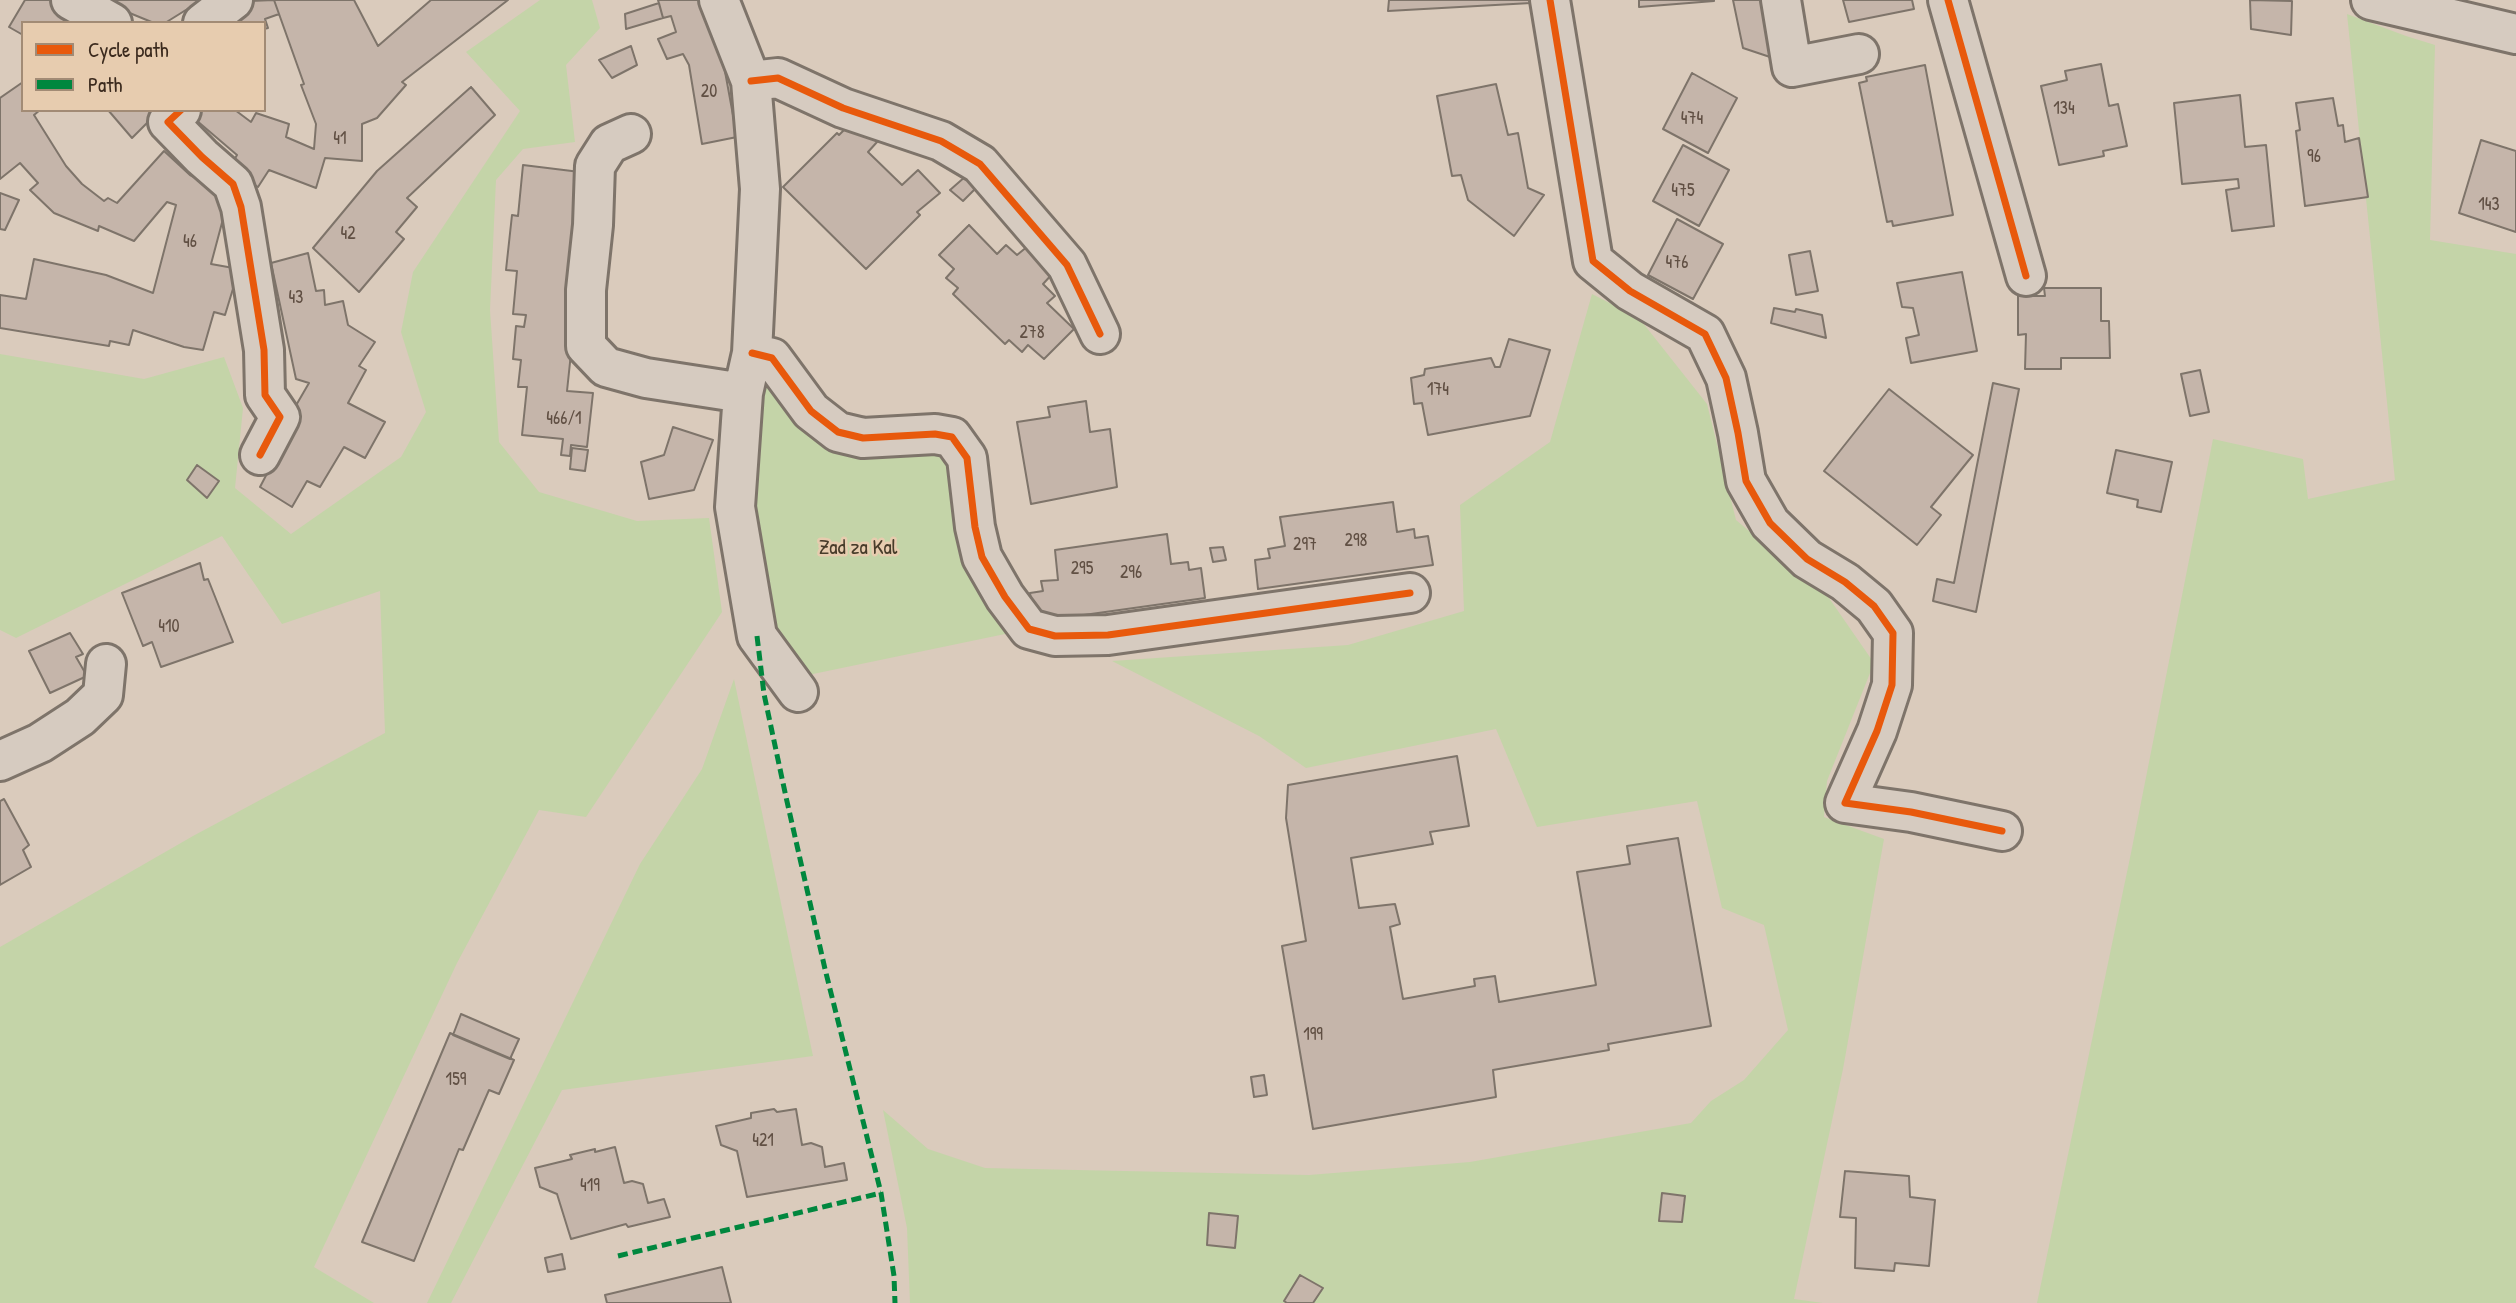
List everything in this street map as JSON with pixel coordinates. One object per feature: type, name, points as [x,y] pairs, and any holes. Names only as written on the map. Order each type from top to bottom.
[{"type":"street","points":[[71,0],[108,21]]},
{"type":"street","points":[[207,21],[233,0]]},
{"type":"street","points":[[719,0],[751,81],[760,189],[752,353],[743,393],[735,507],[757,636],[798,692]]},
{"type":"street","points":[[1550,0],[1593,261],[1630,291],[1705,334],[1726,378],[1746,481],[1770,523],[1807,559],[1845,582],[1874,606],[1893,633],[1892,685],[1877,731],[1845,803],[1911,811],[2002,831]]},
{"type":"street","points":[[1781,0],[1792,67],[1859,54]]},
{"type":"street","points":[[1948,0],[2026,276]]},
{"type":"street","points":[[2371,0],[2516,34]]},
{"type":"street","points":[[751,81],[778,78],[843,108],[941,141],[980,164],[1067,265],[1100,334]]},
{"type":"street","points":[[179,112],[168,122],[233,184],[241,207],[264,350],[265,395],[280,417],[260,455]]},
{"type":"street","points":[[631,134],[609,144],[595,166],[593,225],[586,290],[586,346],[607,367],[646,378],[743,393]]},
{"type":"street","points":[[752,353],[772,358],[811,411],[838,432],[863,438],[935,434],[953,437],[967,458],[975,527],[982,557],[1005,597],[1029,629],[1055,636],[1108,635],[1410,593]]},
{"type":"street","points":[[0,761],[40,743],[80,717],[103,695],[106,664]]},
{"type":"green space","points":[[540,0],[592,0],[600,28],[566,65],[575,142],[523,149],[496,180],[490,310],[499,442],[539,492],[637,521],[709,518],[722,612],[586,817],[539,810],[457,963],[314,1267],[374,1303],[0,1303],[0,947],[193,836],[385,733],[380,591],[282,624],[222,536],[16,638],[0,630],[0,354],[144,379],[224,357],[243,408],[235,488],[291,534],[401,457],[426,412],[401,332],[413,272],[520,111],[466,52]]},
{"type":"green space","points":[[2347,14],[2435,45],[2430,240],[2516,254],[2516,1303],[2037,1303],[2131,853],[2213,439],[2303,459],[2308,499],[2395,480]]},
{"type":"green space","points":[[1592,294],[1639,318],[1707,404],[1736,520],[1829,598],[1874,663],[1827,781],[1824,817],[1884,839],[1843,1069],[1794,1299],[1823,1303],[910,1303],[907,1228],[883,1110],[928,1149],[985,1168],[1309,1175],[1470,1162],[1691,1123],[1711,1101],[1744,1080],[1788,1030],[1764,925],[1722,908],[1697,801],[1537,827],[1496,729],[1306,768],[1259,736],[1112,661],[1348,645],[1464,611],[1460,505],[1550,442]]},
{"type":"green space","name":"Zad za Kal","points":[[752,353],[811,411],[952,437],[1029,629],[789,679],[735,507]]},
{"type":"green space","points":[[734,679],[813,1056],[562,1090],[451,1303],[427,1303],[640,864],[702,769]]},
{"type":"building","points":[[25,0],[52,0],[87,21],[21,21],[21,34],[9,27]]},
{"type":"building","points":[[98,0],[202,0],[168,21],[149,21]]},
{"type":"building","points":[[274,0],[354,0],[378,46],[431,0],[508,0],[402,82],[406,85],[377,118],[362,124],[362,161],[325,158],[316,188],[269,170],[258,187],[229,169],[237,155],[196,120],[200,112],[238,112],[251,122],[256,113],[289,124],[286,137],[314,149],[316,124],[301,85],[304,84]]},
{"type":"building","points":[[274,0],[279,14],[266,21],[223,21],[250,1]]},
{"type":"building","points":[[658,0],[706,0],[722,55],[737,137],[702,144],[689,65],[683,54],[667,59],[658,39],[676,32],[671,16],[663,18]]},
{"type":"building","points":[[1389,0],[1531,0],[1531,3],[1388,11]]},
{"type":"building","points":[[1639,0],[1714,0],[1714,1],[1639,7]]},
{"type":"building","points":[[1733,0],[1766,0],[1776,59],[1743,48]]},
{"type":"building","points":[[1843,0],[1912,0],[1914,9],[1849,22]]},
{"type":"building","points":[[2250,0],[2292,1],[2291,35],[2251,29]]},
{"type":"building","points":[[659,3],[663,18],[626,29],[625,14]]},
{"type":"building","points":[[631,46],[637,65],[612,78],[599,60]]},
{"type":"building","points":[[2101,64],[2109,106],[2118,104],[2127,146],[2103,151],[2104,156],[2059,165],[2041,86],[2067,80],[2065,71]]},
{"type":"building","points":[[1925,65],[1953,215],[1893,226],[1892,221],[1887,222],[1859,83],[1867,81],[1866,77]]},
{"type":"building","points":[[1692,73],[1737,98],[1708,153],[1663,129]]},
{"type":"building","points":[[21,83],[21,112],[38,112],[34,115],[66,166],[82,184],[104,201],[108,198],[117,203],[164,151],[190,175],[226,193],[227,204],[211,264],[239,269],[225,315],[214,312],[203,350],[184,347],[133,330],[129,345],[110,341],[109,346],[0,328],[0,295],[26,299],[34,259],[106,275],[153,293],[176,205],[167,202],[134,241],[99,226],[98,231],[54,213],[30,190],[38,183],[20,163],[0,179],[0,98]]},
{"type":"building","points":[[1496,84],[1508,135],[1518,133],[1528,188],[1544,195],[1514,236],[1468,200],[1461,175],[1452,176],[1437,96]]},
{"type":"building","points":[[471,87],[495,115],[407,198],[417,207],[396,232],[404,239],[359,292],[313,248],[377,171]]},
{"type":"building","points":[[2240,95],[2245,147],[2266,145],[2274,226],[2232,231],[2226,190],[2239,188],[2238,179],[2182,184],[2174,103]]},
{"type":"building","points":[[2333,98],[2338,126],[2343,125],[2345,142],[2359,138],[2368,197],[2305,206],[2296,131],[2300,130],[2296,103]]},
{"type":"building","points":[[110,112],[158,112],[132,138]]},
{"type":"building","points":[[855,119],[877,142],[868,152],[902,185],[918,170],[940,193],[917,212],[920,215],[866,269],[783,187],[837,133],[839,135]]},
{"type":"building","points":[[2481,140],[2516,151],[2516,232],[2459,213]]},
{"type":"building","points":[[1683,145],[1729,170],[1699,226],[1653,201]]},
{"type":"building","points":[[523,165],[580,172],[582,226],[573,225],[568,276],[579,277],[567,391],[593,393],[587,447],[571,445],[570,456],[561,455],[563,439],[522,435],[527,387],[518,387],[521,360],[513,359],[516,326],[524,327],[526,315],[513,314],[517,271],[506,270],[512,215],[518,216]]},
{"type":"building","points":[[966,176],[977,187],[963,201],[950,190]]},
{"type":"building","points":[[0,193],[19,200],[5,230],[0,229]]},
{"type":"building","points":[[1677,219],[1723,244],[1693,299],[1648,275]]},
{"type":"building","points":[[969,225],[997,254],[1006,245],[1017,255],[1028,246],[1055,271],[1043,284],[1055,296],[1047,303],[1074,329],[1044,359],[1028,345],[1022,352],[1009,340],[1005,344],[953,294],[958,288],[946,278],[954,269],[939,255]]},
{"type":"building","points":[[1810,251],[1818,291],[1796,295],[1789,255]]},
{"type":"building","points":[[308,253],[316,291],[324,290],[325,305],[343,301],[348,325],[375,342],[359,366],[366,370],[348,403],[385,422],[365,458],[344,447],[320,487],[307,481],[292,507],[260,487],[296,418],[291,414],[309,383],[296,379],[271,263]]},
{"type":"building","points":[[1962,272],[1977,351],[1911,363],[1906,338],[1919,335],[1913,308],[1902,307],[1897,283]]},
{"type":"building","points":[[2044,288],[2101,288],[2101,321],[2109,321],[2110,358],[2061,358],[2061,369],[2025,369],[2026,334],[2018,335],[2018,296],[2045,296]]},
{"type":"building","points":[[1774,308],[1795,312],[1796,309],[1822,315],[1826,338],[1771,323]]},
{"type":"building","points":[[1509,339],[1550,350],[1530,416],[1428,435],[1422,403],[1414,404],[1411,378],[1424,375],[1425,369],[1491,358],[1495,367],[1500,367]]},
{"type":"building","points":[[2200,370],[2209,412],[2190,416],[2181,374]]},
{"type":"building","points":[[1993,383],[2019,389],[1976,612],[1933,601],[1937,579],[1954,583]]},
{"type":"building","points":[[1889,389],[1973,455],[1931,507],[1941,515],[1917,545],[1824,471]]},
{"type":"building","points":[[1086,401],[1090,432],[1110,429],[1117,487],[1031,504],[1017,422],[1050,417],[1048,407]]},
{"type":"building","points":[[673,427],[713,440],[694,490],[649,499],[641,462],[664,455]]},
{"type":"building","points":[[572,448],[588,450],[585,471],[570,469]]},
{"type":"building","points":[[2116,450],[2172,462],[2161,512],[2137,507],[2138,500],[2107,493]]},
{"type":"building","points":[[197,465],[219,481],[207,498],[187,480]]},
{"type":"building","points":[[1393,502],[1397,532],[1414,529],[1415,538],[1428,536],[1433,565],[1258,589],[1255,560],[1270,558],[1268,549],[1285,546],[1280,517]]},
{"type":"building","points":[[1167,534],[1171,564],[1188,562],[1189,570],[1201,568],[1205,598],[1034,622],[1030,593],[1043,591],[1041,581],[1058,580],[1055,550]]},
{"type":"building","points":[[1223,547],[1226,560],[1213,562],[1210,548]]},
{"type":"building","points":[[200,563],[204,580],[208,579],[233,642],[161,667],[152,642],[143,646],[122,593]]},
{"type":"building","points":[[70,633],[83,654],[76,657],[87,676],[50,693],[29,651]]},
{"type":"building","points":[[1457,756],[1469,826],[1430,832],[1433,844],[1351,858],[1359,908],[1395,904],[1400,924],[1390,927],[1403,999],[1475,986],[1474,979],[1495,976],[1499,1002],[1596,985],[1577,872],[1630,864],[1627,846],[1678,838],[1711,1026],[1608,1044],[1609,1050],[1493,1070],[1496,1097],[1313,1129],[1282,946],[1306,941],[1286,818],[1288,785]]},
{"type":"building","points":[[4,799],[29,845],[23,850],[31,867],[0,885],[0,801]]},
{"type":"building","points":[[461,1014],[519,1039],[510,1059],[453,1035]]},
{"type":"building","points":[[450,1033],[514,1060],[499,1094],[489,1090],[463,1150],[459,1149],[414,1261],[362,1242]]},
{"type":"building","points":[[1264,1075],[1267,1095],[1254,1097],[1251,1077]]},
{"type":"building","points":[[774,1109],[777,1112],[796,1109],[802,1145],[811,1143],[822,1147],[825,1167],[844,1163],[847,1180],[747,1197],[737,1151],[721,1145],[716,1126],[751,1118],[751,1113]]},
{"type":"building","points":[[615,1147],[624,1183],[632,1181],[643,1184],[648,1203],[664,1199],[670,1217],[628,1227],[626,1224],[571,1239],[557,1194],[540,1187],[535,1168],[572,1159],[570,1155]]},
{"type":"building","points":[[1845,1171],[1909,1176],[1910,1197],[1935,1200],[1929,1266],[1895,1263],[1894,1271],[1855,1268],[1856,1218],[1840,1217]]},
{"type":"building","points":[[1662,1193],[1685,1196],[1682,1222],[1659,1221]]},
{"type":"building","points":[[1209,1213],[1238,1216],[1235,1248],[1207,1245]]},
{"type":"building","points":[[562,1254],[565,1269],[548,1272],[545,1258]]},
{"type":"building","points":[[722,1267],[731,1303],[607,1303],[605,1295]]},
{"type":"building","points":[[1300,1275],[1323,1288],[1313,1303],[1287,1303],[1284,1301]]},
{"type":"marked path","points":[[757,636],[764,694],[786,797],[825,969],[881,1193],[894,1276],[895,1303]]},
{"type":"marked path","points":[[618,1256],[881,1193]]},
{"type":"cycle path","points":[[1550,0],[1593,261],[1630,291],[1705,334],[1726,378],[1746,481],[1770,523],[1807,559],[1845,582],[1874,606],[1893,633],[1892,685],[1877,731],[1845,803],[1911,812],[2002,831]]},
{"type":"cycle path","points":[[1948,0],[2026,276]]},
{"type":"cycle path","points":[[751,81],[778,78],[843,108],[941,141],[980,164],[1067,265],[1100,334]]},
{"type":"cycle path","points":[[179,112],[168,122],[233,184],[241,207],[264,350],[265,395],[280,417],[260,455]]},
{"type":"cycle path","points":[[752,353],[772,358],[811,411],[838,432],[863,438],[935,434],[952,437],[967,458],[975,527],[982,557],[1005,597],[1029,629],[1055,636],[1108,635],[1410,593]]}]
